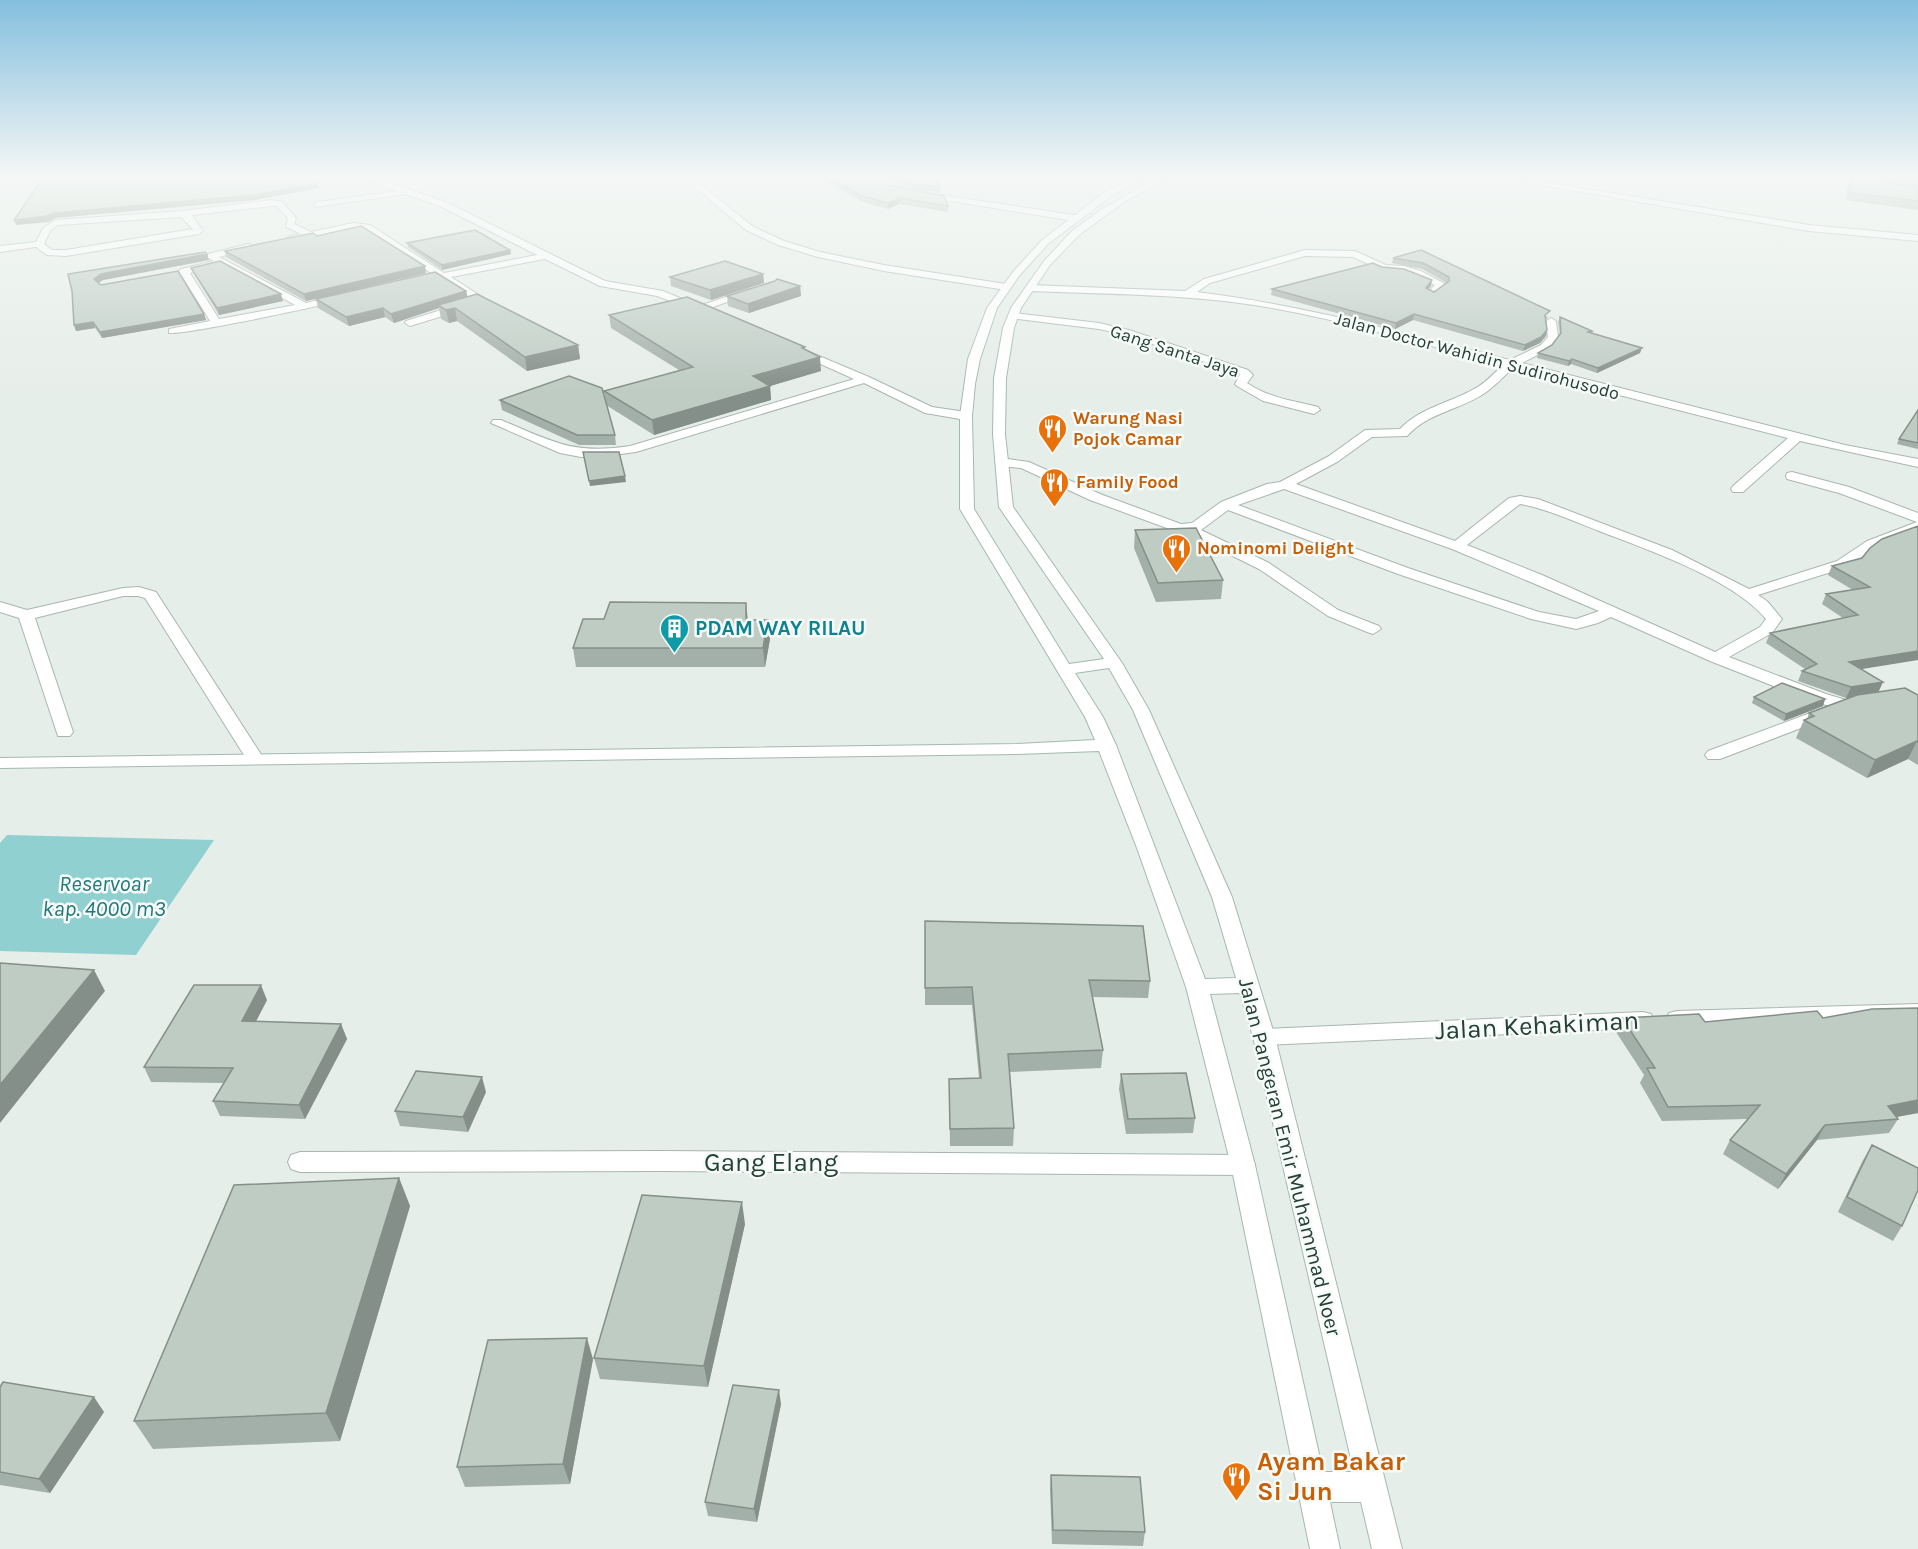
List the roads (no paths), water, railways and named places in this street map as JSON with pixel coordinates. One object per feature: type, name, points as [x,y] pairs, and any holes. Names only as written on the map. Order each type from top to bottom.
[{"type":"street","points":[[41,247],[43,251],[51,254],[101,247]]},
{"type":"street","points":[[246,247],[211,255],[304,306]]},
{"type":"street","points":[[396,247],[481,301],[410,323]]},
{"type":"street","points":[[531,247],[597,281],[659,292],[719,317]]},
{"type":"street","points":[[796,247],[874,266],[1006,287]]},
{"type":"street","name":"Jalan Pangeran Emir Muhammad Noer","points":[[1049,247],[1006,287],[992,308],[974,359],[1001,462],[1006,507],[1114,663],[1148,725],[1222,897],[1264,1037],[1387,1549]]},
{"type":"street","name":"Jalan Pangeran Emir Muhammad Noer","points":[[1053,247],[1048,261],[1014,313],[1003,351],[984,394],[966,416],[967,509],[1094,717],[1107,745],[1197,987],[1243,1165],[1325,1549]]},
{"type":"street","points":[[1187,294],[1207,281],[1305,253],[1355,254],[1384,268],[1408,270],[1442,285],[1432,293]]},
{"type":"street","points":[[404,284],[439,275],[548,256]]},
{"type":"street","points":[[173,273],[222,262]]},
{"type":"street","points":[[184,271],[217,324]]},
{"type":"street","points":[[699,309],[764,288]]},
{"type":"street","name":"Jalan Doctor Wahidin Sudirohusodo","points":[[1030,288],[1187,294],[1255,302],[1331,318],[1878,457],[1918,463]]},
{"type":"street","points":[[173,331],[350,296]]},
{"type":"street","points":[[992,308],[1014,313]]},
{"type":"street","name":"Gang Santa Jaya","points":[[1014,313],[1130,333],[1244,372],[1247,375],[1241,384],[1250,391],[1274,401],[1314,410]]},
{"type":"street","points":[[1189,529],[1204,522],[1226,505],[1272,487],[1284,485],[1333,459],[1369,433],[1405,432],[1413,422],[1427,414],[1480,391],[1510,365],[1545,346],[1553,337],[1551,321]]},
{"type":"street","points":[[790,346],[929,410],[966,416]]},
{"type":"street","points":[[497,423],[564,450],[575,453],[603,454],[632,449],[865,379]]},
{"type":"street","points":[[1738,489],[1797,437]]},
{"type":"street","points":[[1001,462],[1024,465],[1147,518],[1189,529],[1264,566],[1333,613],[1372,629]]},
{"type":"street","points":[[1792,476],[1844,490],[1918,518]]},
{"type":"street","points":[[1284,485],[1298,488],[1457,546],[1537,578],[1716,658],[1820,698],[1846,705]]},
{"type":"street","points":[[1457,546],[1514,501],[1528,501],[1656,549],[1747,594],[1772,614],[1774,619],[1766,630],[1716,658]]},
{"type":"street","points":[[1226,505],[1403,571],[1536,616],[1576,624],[1609,612]]},
{"type":"street","points":[[1747,594],[1842,564],[1872,544],[1918,526]]},
{"type":"street","points":[[0,607],[26,615],[123,592],[139,591],[151,595],[255,759]]},
{"type":"street","points":[[26,615],[64,732]]},
{"type":"street","points":[[1065,669],[1114,663]]},
{"type":"street","points":[[1713,755],[1846,705],[1871,702]]},
{"type":"street","points":[[0,763],[1017,749],[1107,745]]},
{"type":"street","points":[[1197,987],[1247,985]]},
{"type":"street","name":"Jalan Kehakiman","points":[[1264,1037],[1726,1017],[1918,1012]]},
{"type":"street","name":"Gang Elang","points":[[300,1162],[673,1161],[1243,1165]]},
{"type":"street","points":[[1311,1487],[1371,1487]]},
{"type":"water","name":"Reservoar kap. 4000 m3","points":[[7,835],[214,840],[136,955],[0,951],[0,843]]},
{"type":"place","name":"Warung Nasi Pojok Camar","points":[[1052,454]]},
{"type":"place","name":"Family Food","points":[[1055,508]]},
{"type":"place","name":"Nominomi Delight","points":[[1176,574]]},
{"type":"place","name":"PDAM WAY RILAU","points":[[674,654]]},
{"type":"place","name":"Ayam Bakar Si Jun","points":[[1236,1502]]}]
